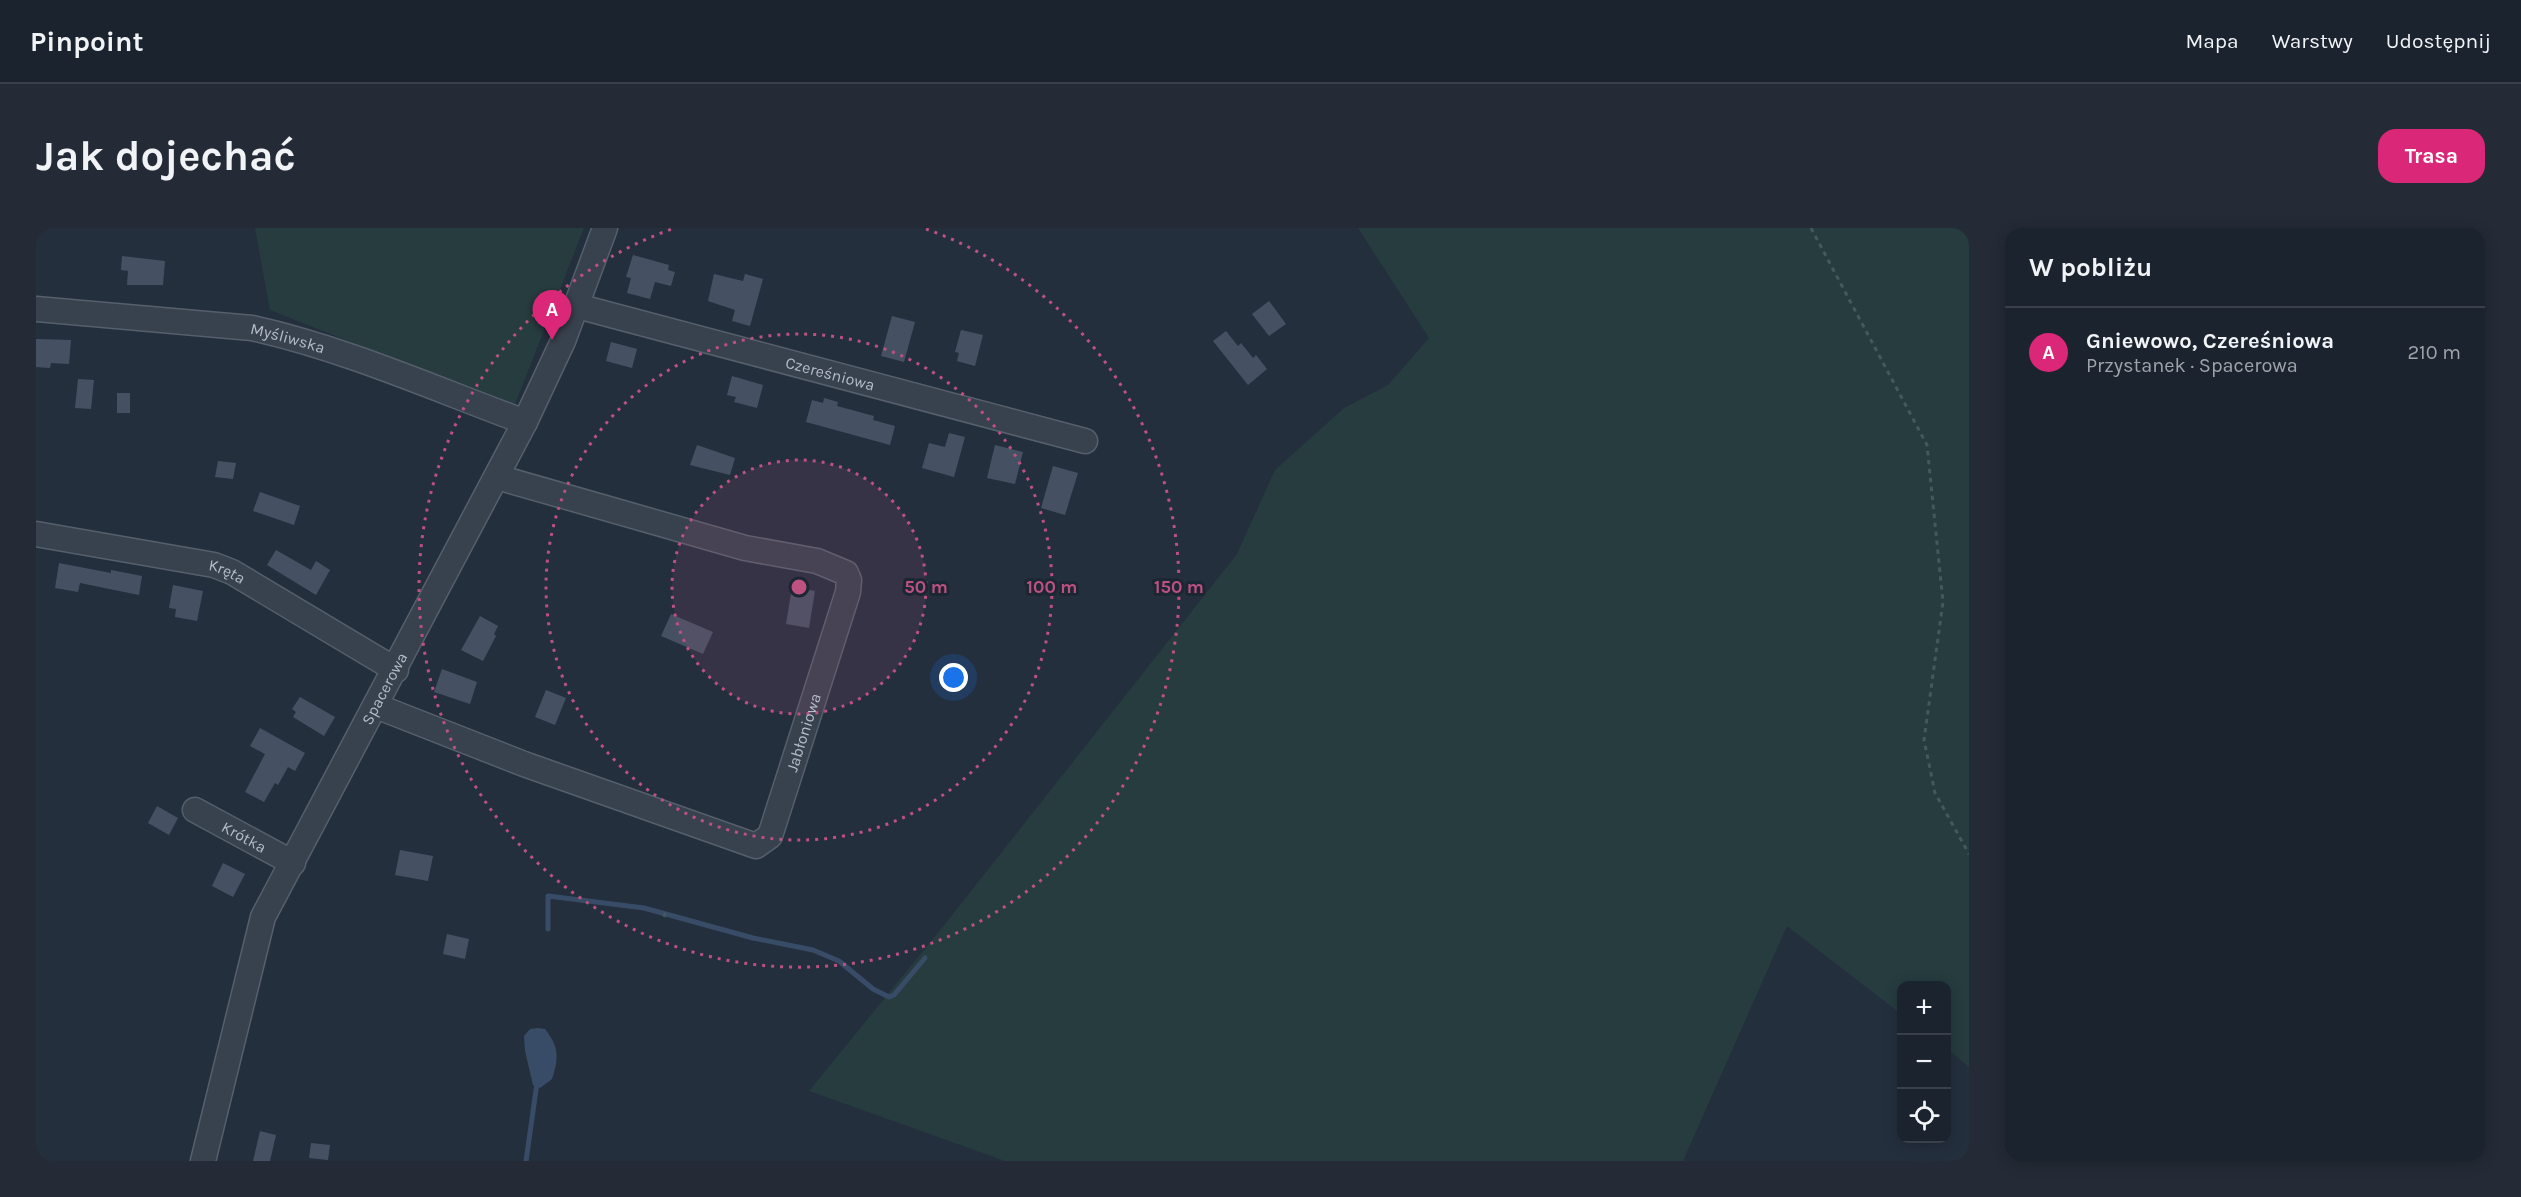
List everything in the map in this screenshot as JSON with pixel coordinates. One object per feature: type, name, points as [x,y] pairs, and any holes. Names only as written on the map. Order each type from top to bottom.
[{"type":"street","name":"Spacerowa","points":[[202,1161],[263,918],[525,422],[577,306],[605,228]]},
{"type":"street","name":"Czereśniowa","points":[[577,306],[1085,441]]},
{"type":"street","name":"Myśliwska","points":[[36,309],[252,328],[279,334],[369,364],[525,422]]},
{"type":"street","name":"Jabłoniowa","points":[[376,706],[524,764],[756,846],[770,836],[848,592],[849,580],[846,573],[817,561],[746,548],[497,477]]},
{"type":"street","name":"Kręta","points":[[36,534],[214,565],[232,572],[396,670]]},
{"type":"street","name":"Krótka","points":[[195,810],[293,863]]},
{"type":"path","points":[[1810,228],[1927,445],[1943,602],[1923,740],[1935,793],[1969,854]]},
{"type":"path","points":[[664,917],[666,910]]},
{"type":"green space","points":[[255,228],[584,228],[514,407],[270,310]]},
{"type":"green space","points":[[1358,228],[1969,228],[1969,1067],[1951,1052],[1951,981],[1897,981],[1897,1011],[1787,926],[1683,1161],[1005,1161],[809,1091],[941,929],[1237,554],[1275,470],[1344,408],[1388,385],[1429,338]]},
{"type":"water","points":[[530,1029],[545,1029],[553,1041],[556,1052],[552,1079],[540,1088],[533,1085],[524,1036]]},
{"type":"building","points":[[633,255],[669,265],[668,270],[675,272],[671,286],[655,282],[650,299],[627,293],[631,278],[626,277]]},
{"type":"building","points":[[122,256],[165,261],[163,285],[127,285],[128,271],[121,270]]},
{"type":"building","points":[[714,274],[743,281],[745,274],[763,279],[750,326],[732,321],[735,310],[708,301]]},
{"type":"building","points":[[1269,301],[1286,324],[1269,336],[1252,314]]},
{"type":"building","points":[[892,316],[915,322],[904,362],[881,356]]},
{"type":"building","points":[[961,330],[983,335],[975,366],[957,361],[959,353],[955,352]]},
{"type":"building","points":[[1226,331],[1238,346],[1241,343],[1253,358],[1256,355],[1267,369],[1248,385],[1213,341]]},
{"type":"building","points":[[36,339],[71,340],[69,364],[51,363],[50,368],[36,367]]},
{"type":"building","points":[[611,342],[637,349],[632,368],[606,361]]},
{"type":"building","points":[[732,376],[763,385],[757,408],[734,402],[736,397],[727,395]]},
{"type":"building","points":[[78,379],[94,380],[91,409],[75,408]]},
{"type":"building","points":[[117,393],[130,393],[130,413],[117,413]]},
{"type":"building","points":[[824,398],[838,402],[837,406],[874,416],[873,420],[895,426],[890,445],[806,422],[812,400],[823,403]]},
{"type":"building","points":[[949,433],[965,437],[954,477],[922,468],[929,443],[945,447]]},
{"type":"building","points":[[697,445],[735,458],[730,475],[690,465]]},
{"type":"building","points":[[995,445],[1023,452],[1015,484],[987,478]]},
{"type":"building","points":[[218,461],[236,463],[233,479],[215,477]]},
{"type":"building","points":[[1053,466],[1078,473],[1065,515],[1041,508]]},
{"type":"building","points":[[260,492],[300,506],[294,525],[253,511]]},
{"type":"building","points":[[276,550],[311,570],[316,561],[330,570],[316,595],[267,565]]},
{"type":"building","points":[[59,563],[111,573],[111,570],[142,576],[139,595],[80,583],[78,592],[55,588]]},
{"type":"building","points":[[173,585],[203,591],[197,621],[175,617],[176,609],[169,608]]},
{"type":"building","points":[[792,587],[815,591],[809,628],[786,624]]},
{"type":"building","points":[[671,614],[713,632],[703,654],[661,636]]},
{"type":"building","points":[[480,616],[498,626],[494,634],[496,636],[483,661],[461,650]]},
{"type":"building","points":[[442,669],[477,682],[470,704],[434,692]]},
{"type":"building","points":[[546,690],[566,698],[555,725],[535,717]]},
{"type":"building","points":[[300,697],[335,717],[324,736],[293,717],[296,712],[292,709]]},
{"type":"building","points":[[260,728],[305,753],[295,771],[288,767],[278,785],[275,783],[264,802],[245,792],[265,754],[250,746]]},
{"type":"building","points":[[157,806],[178,818],[169,835],[148,823]]},
{"type":"building","points":[[400,850],[433,856],[428,881],[395,875]]},
{"type":"building","points":[[223,863],[245,874],[233,897],[212,886]]},
{"type":"building","points":[[447,934],[469,939],[465,959],[443,954]]},
{"type":"building","points":[[260,1131],[276,1135],[270,1161],[253,1161]]},
{"type":"building","points":[[311,1143],[330,1145],[328,1160],[309,1158]]},
{"type":"waterway","points":[[548,929],[548,896],[644,908],[753,938],[813,950],[839,961],[873,989],[889,997],[894,995],[925,958]]},
{"type":"waterway","points":[[526,1161],[537,1083]]},
{"type":"place","name":"Gniewowo, Czereśniowa","points":[[552,340]]}]
